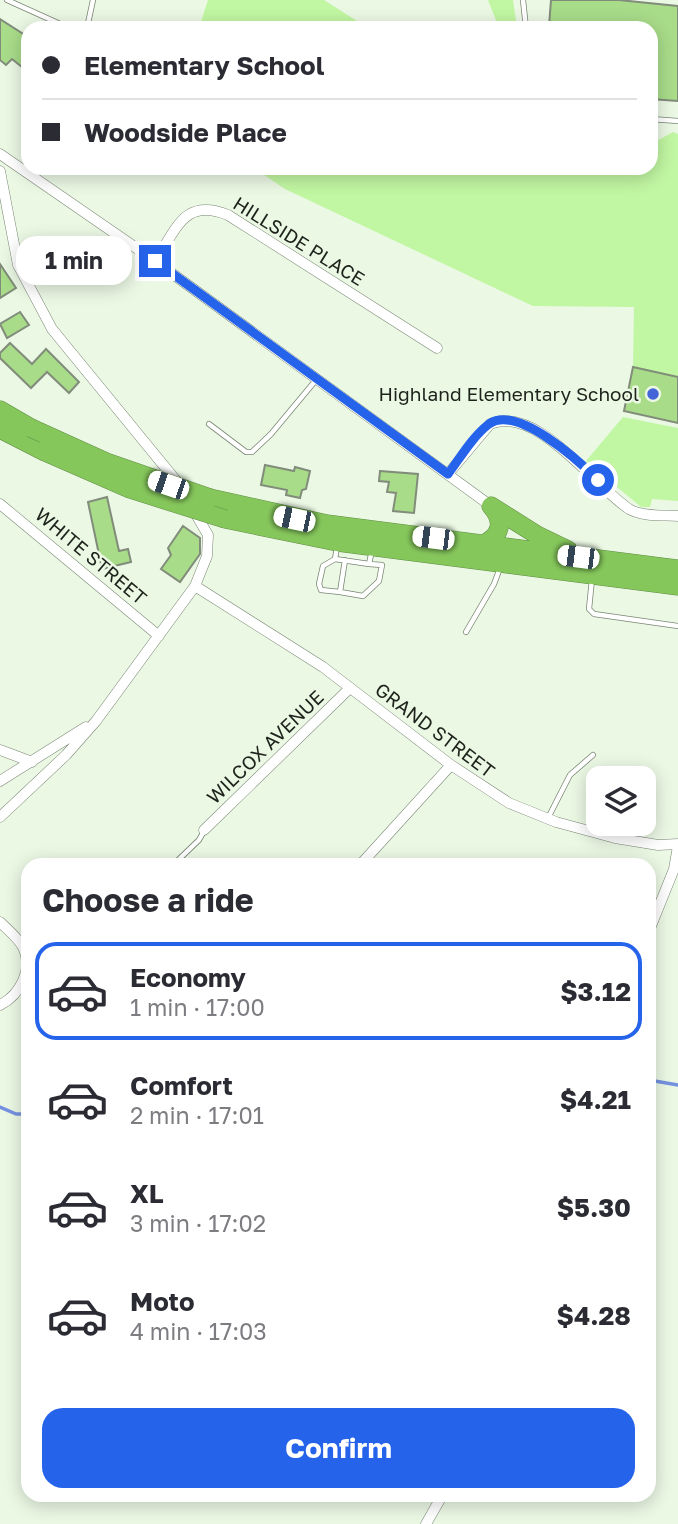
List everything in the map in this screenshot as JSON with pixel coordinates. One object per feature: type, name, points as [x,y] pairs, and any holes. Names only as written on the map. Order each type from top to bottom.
[{"type":"highway","points":[[0,410],[32,428],[116,466],[210,498],[294,519],[482,545],[678,586]]},
{"type":"highway","points":[[0,429],[130,489],[336,550],[371,556],[502,564],[678,569]]},
{"type":"highway","points":[[482,545],[491,541],[500,528],[500,520],[491,506]]},
{"type":"highway","points":[[491,506],[551,543],[597,567]]},
{"type":"street","points":[[0,155],[21,169]]},
{"type":"street","points":[[0,171],[18,265],[52,328],[178,484],[208,535],[207,556],[195,586],[159,636],[96,721],[66,755],[0,817]]},
{"type":"street","points":[[29,175],[155,261],[491,506]]},
{"type":"street","name":"HILLSIDE PLACE","points":[[155,261],[191,212],[201,207],[212,209],[228,215],[437,348]]},
{"type":"street","points":[[448,474],[490,424],[500,419],[511,420],[538,433],[568,453],[630,509],[647,514],[678,516]]},
{"type":"street","name":"WHITE STREET","points":[[0,503],[159,636]]},
{"type":"street","name":"GRAND STREET","points":[[195,586],[323,667],[451,765],[501,799],[548,818],[615,838],[658,845],[678,845]]},
{"type":"street","name":"WILCOX AVENUE","points":[[204,830],[350,688]]},
{"type":"street","points":[[0,781],[96,721]]},
{"type":"street","points":[[0,750],[32,762]]},
{"type":"street","points":[[366,858],[451,765]]},
{"type":"street","points":[[656,914],[674,869],[678,845]]},
{"type":"street","points":[[0,922],[21,945]]},
{"type":"street","points":[[0,1005],[21,985]]},
{"type":"street","points":[[426,1524],[438,1502]]},
{"type":"lane","points":[[7,0],[53,21]]},
{"type":"lane","points":[[24,8],[28,0]]},
{"type":"lane","points":[[88,21],[93,0]]},
{"type":"lane","points":[[523,0],[525,21]]},
{"type":"lane","points":[[658,120],[678,121]]},
{"type":"lane","points":[[209,424],[246,452],[252,452],[271,434],[317,379]]},
{"type":"lane","points":[[336,550],[345,560],[371,556],[382,565],[379,581],[363,596],[321,590],[319,584],[323,566],[336,550]]},
{"type":"lane","points":[[340,592],[345,560]]},
{"type":"lane","points":[[466,632],[494,584],[502,564]]},
{"type":"lane","points":[[597,567],[589,609],[594,614],[678,626]]},
{"type":"lane","points":[[548,818],[570,775],[593,755]]},
{"type":"lane","points":[[180,858],[199,840],[204,830]]},
{"type":"green space","points":[[208,0],[324,0],[357,21],[201,21]]},
{"type":"green space","points":[[488,0],[513,0],[516,21],[496,21]]},
{"type":"green space","points":[[673,132],[678,134],[678,377],[633,367],[634,307],[533,306],[285,189],[264,175],[658,175],[658,140]]},
{"type":"green space","points":[[623,417],[678,428],[678,501],[652,499],[650,507],[641,507],[586,461]]},
{"type":"building","points":[[551,0],[619,0],[678,6],[678,101],[658,100],[658,21],[549,21]]},
{"type":"building","points":[[0,19],[21,32],[21,66],[12,59],[6,65],[0,60]]},
{"type":"building","points":[[0,264],[16,288],[0,298]]},
{"type":"building","points":[[20,312],[29,325],[7,338],[0,324]]},
{"type":"building","points":[[10,343],[32,364],[46,349],[79,382],[69,393],[47,372],[31,388],[0,358],[0,353]]},
{"type":"building","name":"Highland Elementary School","points":[[633,367],[678,377],[678,423],[624,411]]},
{"type":"building","points":[[265,465],[294,471],[295,467],[310,471],[306,489],[302,490],[300,498],[286,495],[287,490],[261,485]]},
{"type":"building","points":[[380,471],[418,474],[414,513],[393,511],[396,493],[387,492],[389,482],[379,481]]},
{"type":"building","points":[[107,497],[119,551],[128,549],[131,562],[102,569],[88,502]]},
{"type":"building","points":[[183,526],[200,538],[200,554],[180,582],[161,569],[171,555],[168,548]]},
{"type":"waterway","points":[[656,1081],[678,1085]]},
{"type":"waterway","points":[[0,1107],[21,1114]]},
{"type":"place","name":"Highland Elementary School","points":[[653,394]]},
{"type":"route","points":[[155,261],[448,474],[481,433],[500,419],[522,424],[552,442],[598,480]]}]
